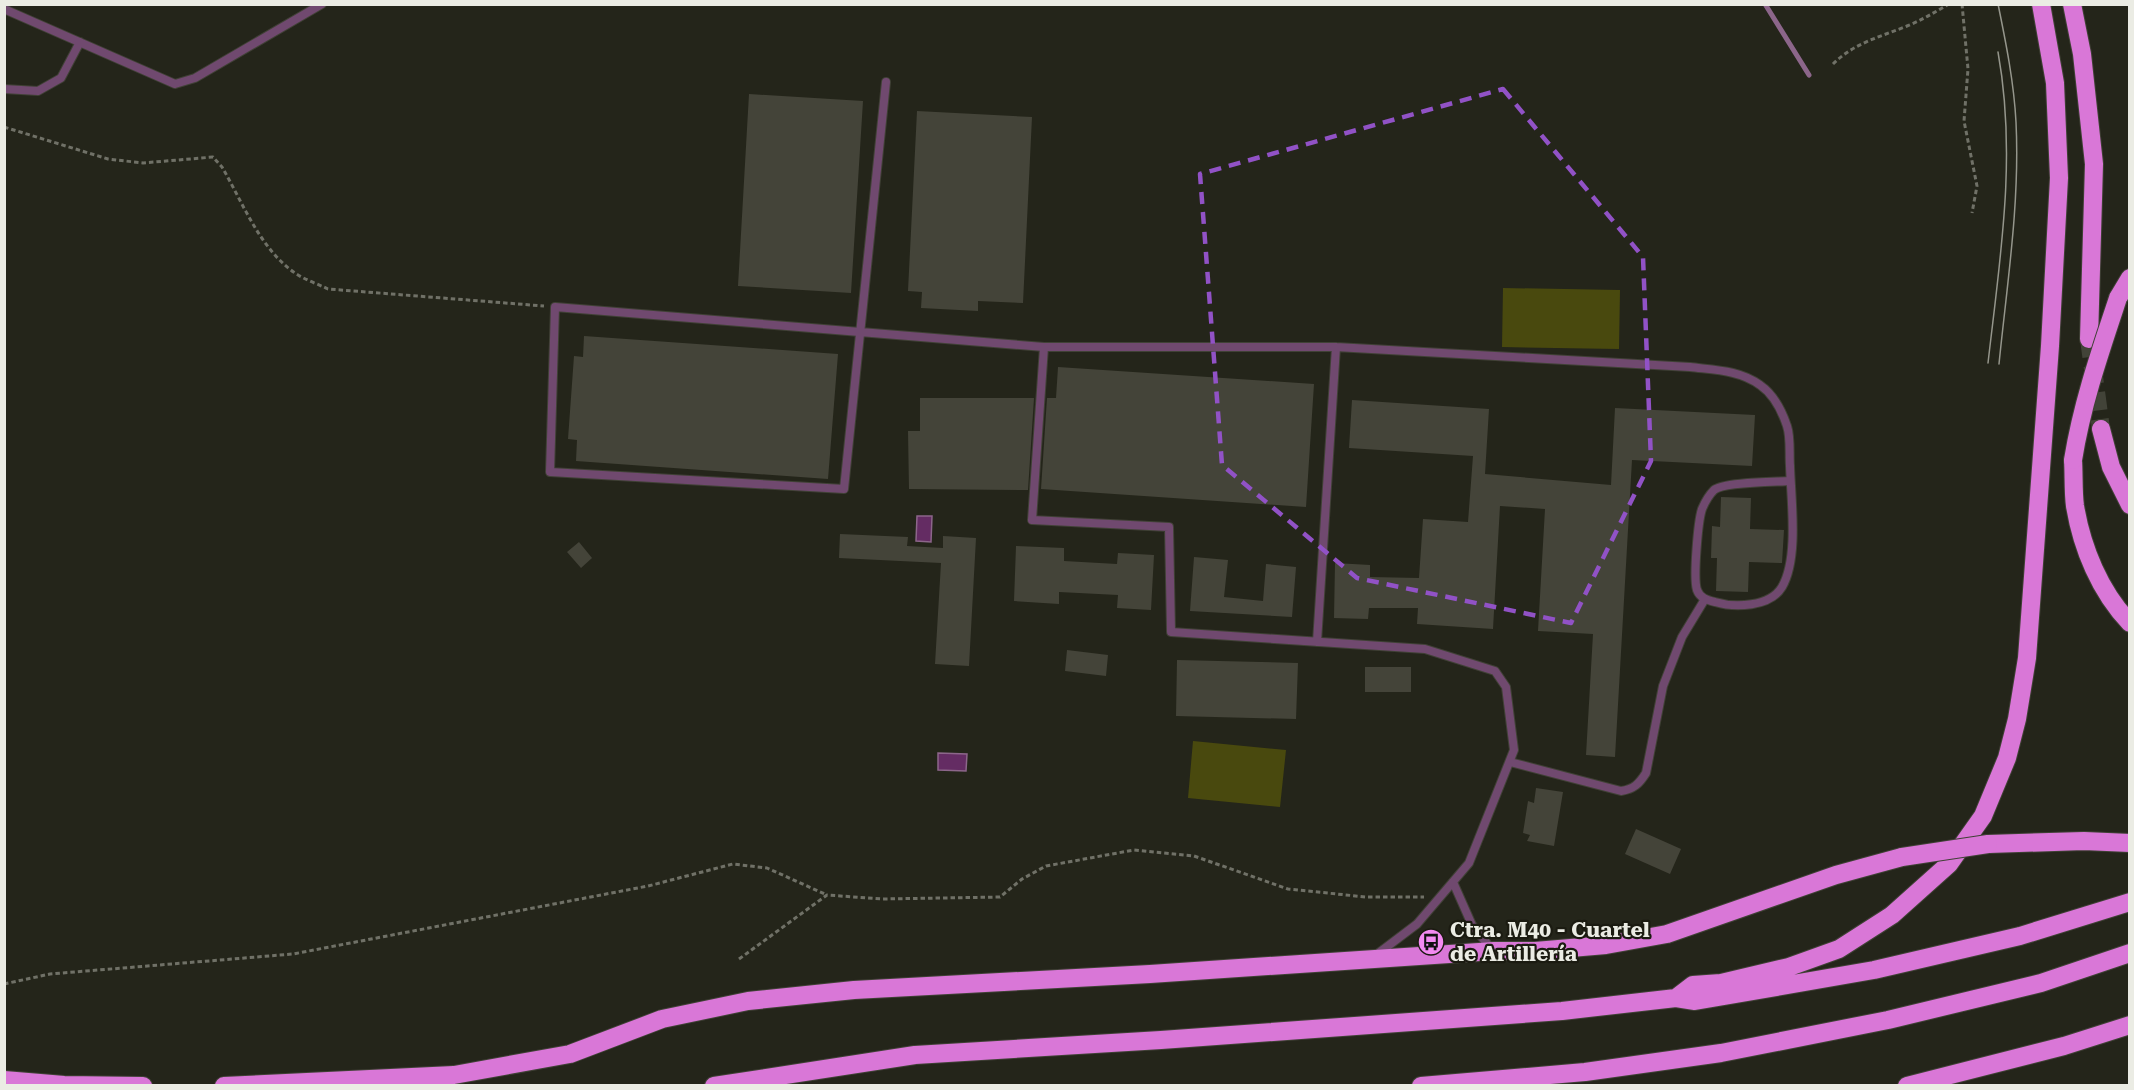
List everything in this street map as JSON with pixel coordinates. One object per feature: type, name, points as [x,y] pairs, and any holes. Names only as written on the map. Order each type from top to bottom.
[{"type":"highway","points":[[1676,998],[1692,985],[1721,983],[1789,967],[1839,949],[1892,915],[1949,864],[1983,816],[2007,758],[2017,719],[2027,658],[2060,178],[2055,83],[2041,4]]},
{"type":"highway","points":[[2072,4],[2082,54],[2094,164],[2089,339]]},
{"type":"highway","points":[[2130,278],[2118,298],[2089,387],[2073,460],[2075,506],[2084,545],[2100,582],[2121,614],[2130,623]]},
{"type":"highway","points":[[2100,429],[2111,467],[2130,505]]},
{"type":"highway","points":[[224,1086],[454,1075],[570,1054],[662,1019],[748,1000],[854,990],[1594,946],[1667,934],[1836,875],[1902,857],[1988,844],[2084,841],[2130,843]]},
{"type":"highway","points":[[714,1086],[915,1055],[1562,1011],[1676,998],[1695,1000],[1874,970],[2020,936],[2130,902]]},
{"type":"highway","points":[[1421,1086],[1586,1072],[1721,1053],[1888,1020],[2041,983],[2130,953]]},
{"type":"highway","points":[[1907,1086],[2064,1046],[2130,1025]]},
{"type":"highway","points":[[4,1080],[64,1085],[143,1086]]},
{"type":"lane","points":[[4,9],[175,84],[195,78],[322,4]]},
{"type":"lane","points":[[4,89],[38,91],[61,78],[80,42]]},
{"type":"lane","points":[[886,82],[860,332],[844,489],[550,472],[555,307],[860,332],[1044,347],[1336,347],[1690,367],[1740,374],[1760,385],[1780,409],[1788,428],[1791,481],[1793,525],[1790,569],[1781,588],[1770,600],[1752,604],[1720,604],[1705,599],[1698,592],[1695,578],[1702,510],[1708,496],[1716,488],[1723,486],[1791,481]]},
{"type":"lane","points":[[1044,347],[1032,520],[1169,528],[1171,632],[1425,649],[1495,671],[1506,687],[1514,750],[1469,863],[1417,924],[1370,960]]},
{"type":"lane","points":[[1317,642],[1336,347]]},
{"type":"lane","points":[[1510,762],[1621,791],[1632,790],[1640,784],[1646,773],[1662,686],[1682,637],[1705,599]]},
{"type":"lane","points":[[1453,882],[1472,925],[1494,951]]},
{"type":"path","points":[[1833,64],[1853,48],[1871,38],[1918,22],[1949,4]]},
{"type":"path","points":[[1962,4],[1968,69],[1964,121],[1977,186],[1972,213]]},
{"type":"path","points":[[4,127],[108,159],[143,163],[213,157],[222,167],[264,241],[277,258],[296,274],[328,289],[555,307]]},
{"type":"path","points":[[4,984],[50,974],[292,954],[648,885],[733,864],[767,868],[827,895],[882,899],[1000,897],[1022,879],[1046,866],[1134,850],[1194,856],[1288,889],[1366,897],[1441,896]]},
{"type":"path","points":[[739,959],[827,895]]},
{"type":"highlighted area","points":[[1503,89],[1643,257],[1651,461],[1571,623],[1357,578],[1222,465],[1200,174]]},
{"type":"shaded area","points":[[1503,288],[1620,290],[1619,349],[1502,347]]},
{"type":"shaded area","points":[[917,516],[932,516],[931,542],[916,541]]},
{"type":"shaded area","points":[[1193,741],[1286,750],[1280,807],[1188,798]]},
{"type":"shaded area","points":[[938,753],[967,754],[966,771],[938,770]]},
{"type":"building","points":[[749,94],[863,101],[851,293],[738,286]]},
{"type":"building","points":[[917,111],[1032,117],[1023,303],[978,301],[978,311],[921,308],[922,292],[908,291]]},
{"type":"building","points":[[584,336],[838,354],[828,479],[576,461],[577,440],[568,439],[574,356],[583,357]]},
{"type":"building","points":[[1058,367],[1314,384],[1306,507],[1041,489],[1047,398],[1056,398]]},
{"type":"building","points":[[920,398],[1034,398],[1028,490],[909,489],[908,431],[920,431]]},
{"type":"building","points":[[1352,400],[1489,409],[1485,474],[1611,485],[1615,408],[1755,415],[1752,466],[1632,460],[1615,757],[1586,755],[1593,634],[1538,631],[1545,509],[1500,506],[1493,629],[1417,624],[1418,608],[1369,608],[1368,619],[1334,618],[1335,563],[1370,565],[1370,577],[1419,578],[1423,519],[1468,522],[1473,456],[1349,448]]},
{"type":"building","points":[[1721,497],[1751,498],[1750,529],[1784,530],[1782,563],[1749,562],[1748,592],[1716,591],[1717,558],[1711,558],[1712,526],[1720,527]]},
{"type":"building","points":[[840,534],[908,537],[907,546],[943,548],[943,536],[976,538],[969,666],[935,664],[941,563],[839,558]]},
{"type":"building","points":[[579,542],[592,558],[581,568],[567,552]]},
{"type":"building","points":[[1016,546],[1064,548],[1064,561],[1117,564],[1118,553],[1154,555],[1151,610],[1117,608],[1118,595],[1059,592],[1059,604],[1014,601]]},
{"type":"building","points":[[1194,557],[1228,560],[1224,597],[1263,601],[1266,564],[1296,567],[1292,617],[1190,611]]},
{"type":"building","points":[[1067,650],[1108,655],[1106,676],[1065,671]]},
{"type":"building","points":[[1177,660],[1298,663],[1296,719],[1176,716]]},
{"type":"building","points":[[1365,667],[1411,667],[1411,692],[1365,692]]},
{"type":"building","points":[[1536,788],[1563,792],[1554,846],[1527,841],[1530,835],[1523,833],[1528,801],[1534,803]]},
{"type":"building","points":[[1636,829],[1681,849],[1670,874],[1625,854]]},
{"type":"waterway","points":[[1765,4],[1809,75]]},
{"type":"tunnel","points":[[2089,339],[2101,429]]},
{"type":"tram line","points":[[1998,4],[2013,93],[2017,152],[2012,243],[1999,364]]},
{"type":"tram line","points":[[1988,363],[2005,208],[2006,130],[2004,91],[1998,52]]},
{"type":"place","name":"Ctra. M40 - Cuartel de Artillería","points":[[1431,942]]}]
